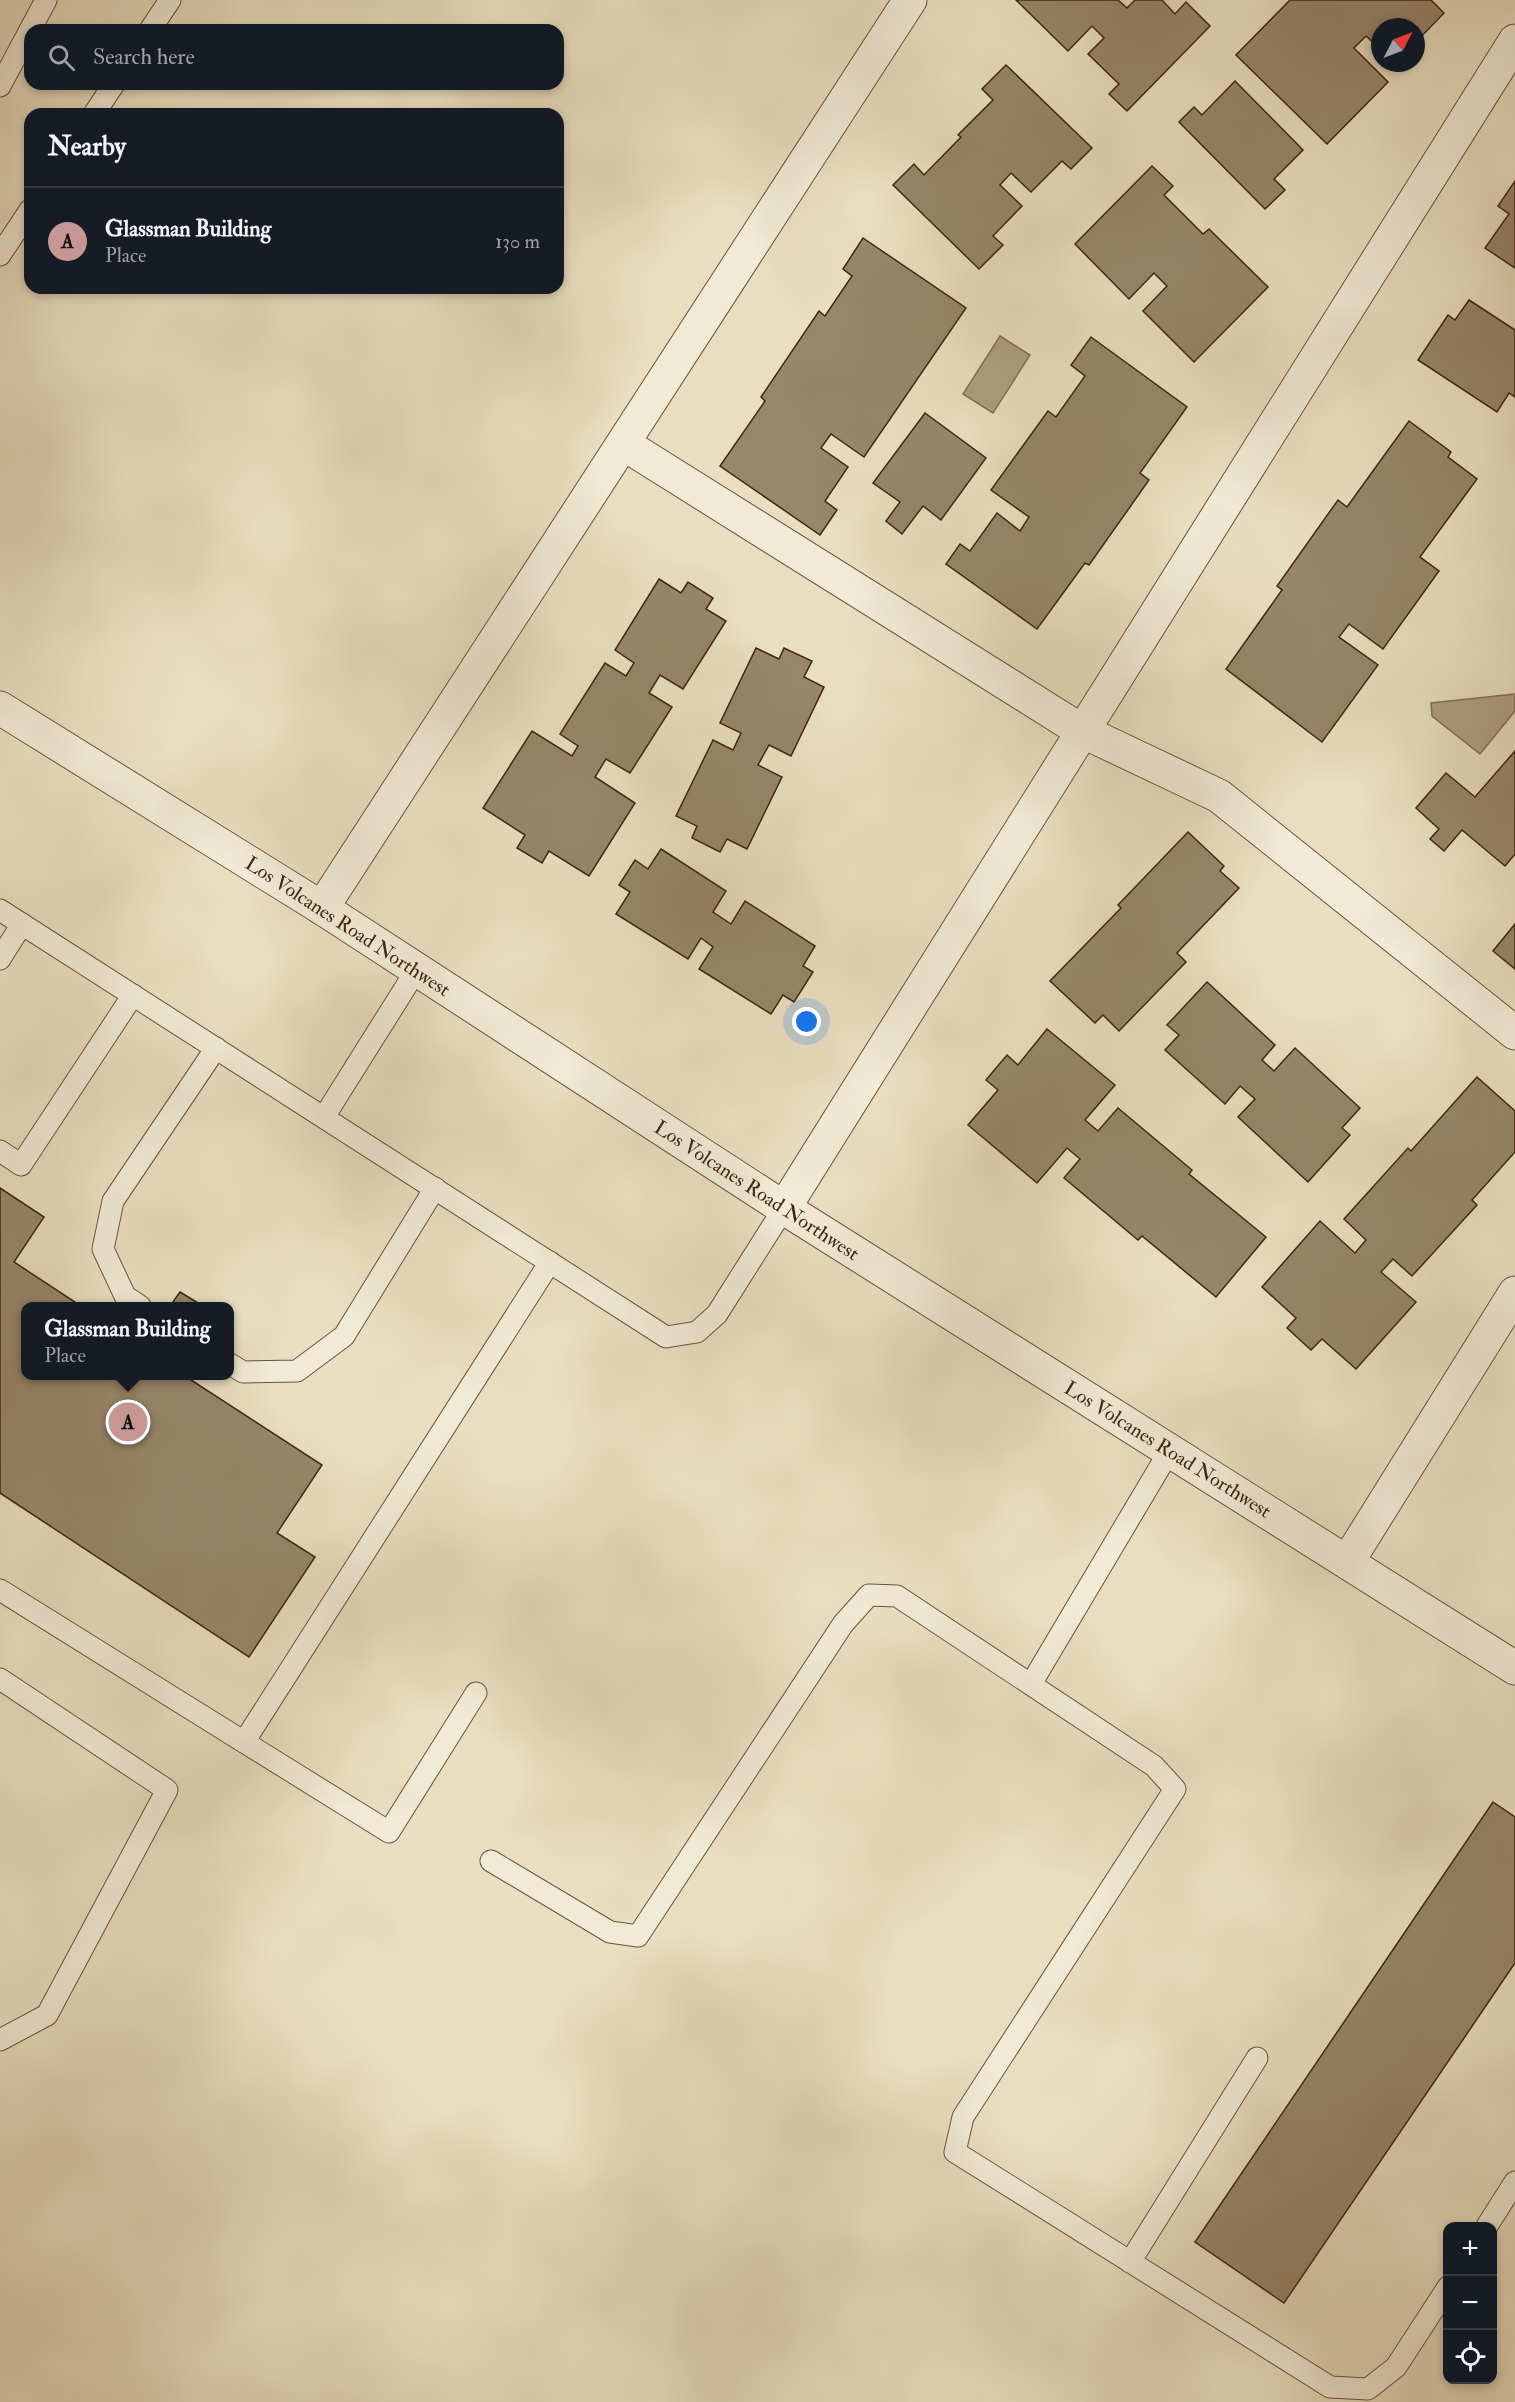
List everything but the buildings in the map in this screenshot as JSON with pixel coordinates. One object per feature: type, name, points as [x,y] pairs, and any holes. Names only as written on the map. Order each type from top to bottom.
[{"type":"street","points":[[322,908],[910,0]]},
{"type":"street","points":[[784,1208],[1515,41]]},
{"type":"street","points":[[624,444],[1082,731],[1219,796],[1515,1033]]},
{"type":"street","name":"Los Volcanes Road Northwest","points":[[0,708],[322,908],[784,1208],[1515,1668]]},
{"type":"street","points":[[1348,1561],[1515,1293]]},
{"type":"lane","points":[[33,24],[46,0]]},
{"type":"lane","points":[[154,24],[170,0]]},
{"type":"lane","points":[[0,86],[24,41]]},
{"type":"lane","points":[[98,108],[110,90]]},
{"type":"lane","points":[[0,255],[24,219]]},
{"type":"lane","points":[[0,910],[666,1337],[697,1332],[717,1314],[784,1208]]},
{"type":"lane","points":[[0,959],[22,924]]},
{"type":"lane","points":[[324,1117],[417,969]]},
{"type":"lane","points":[[0,1151],[21,1165],[133,995]]},
{"type":"lane","points":[[134,1302],[124,1296],[103,1249],[112,1201],[216,1048]]},
{"type":"lane","points":[[234,1366],[243,1372],[297,1371],[344,1336],[435,1188]]},
{"type":"lane","points":[[244,1742],[550,1262]]},
{"type":"lane","points":[[1031,1684],[1170,1450]]},
{"type":"lane","points":[[0,1590],[389,1832],[476,1693]]},
{"type":"lane","points":[[492,1861],[610,1932],[638,1936],[843,1624],[869,1595],[897,1596],[1154,1766],[1175,1789],[963,2117],[955,2152],[1330,2387],[1368,2389],[1396,2367],[1443,2295]]},
{"type":"lane","points":[[0,1679],[167,1790],[47,2015],[0,2040]]},
{"type":"lane","points":[[1131,2262],[1257,2058]]},
{"type":"lane","points":[[1489,2222],[1515,2182]]},
{"type":"shaded area","points":[[1000,336],[1030,355],[993,413],[963,394]]},
{"type":"shaded area","points":[[1515,694],[1515,711],[1480,754],[1432,716],[1431,703]]},
{"type":"place","name":"Glassman Building","points":[[128,1422]]}]
